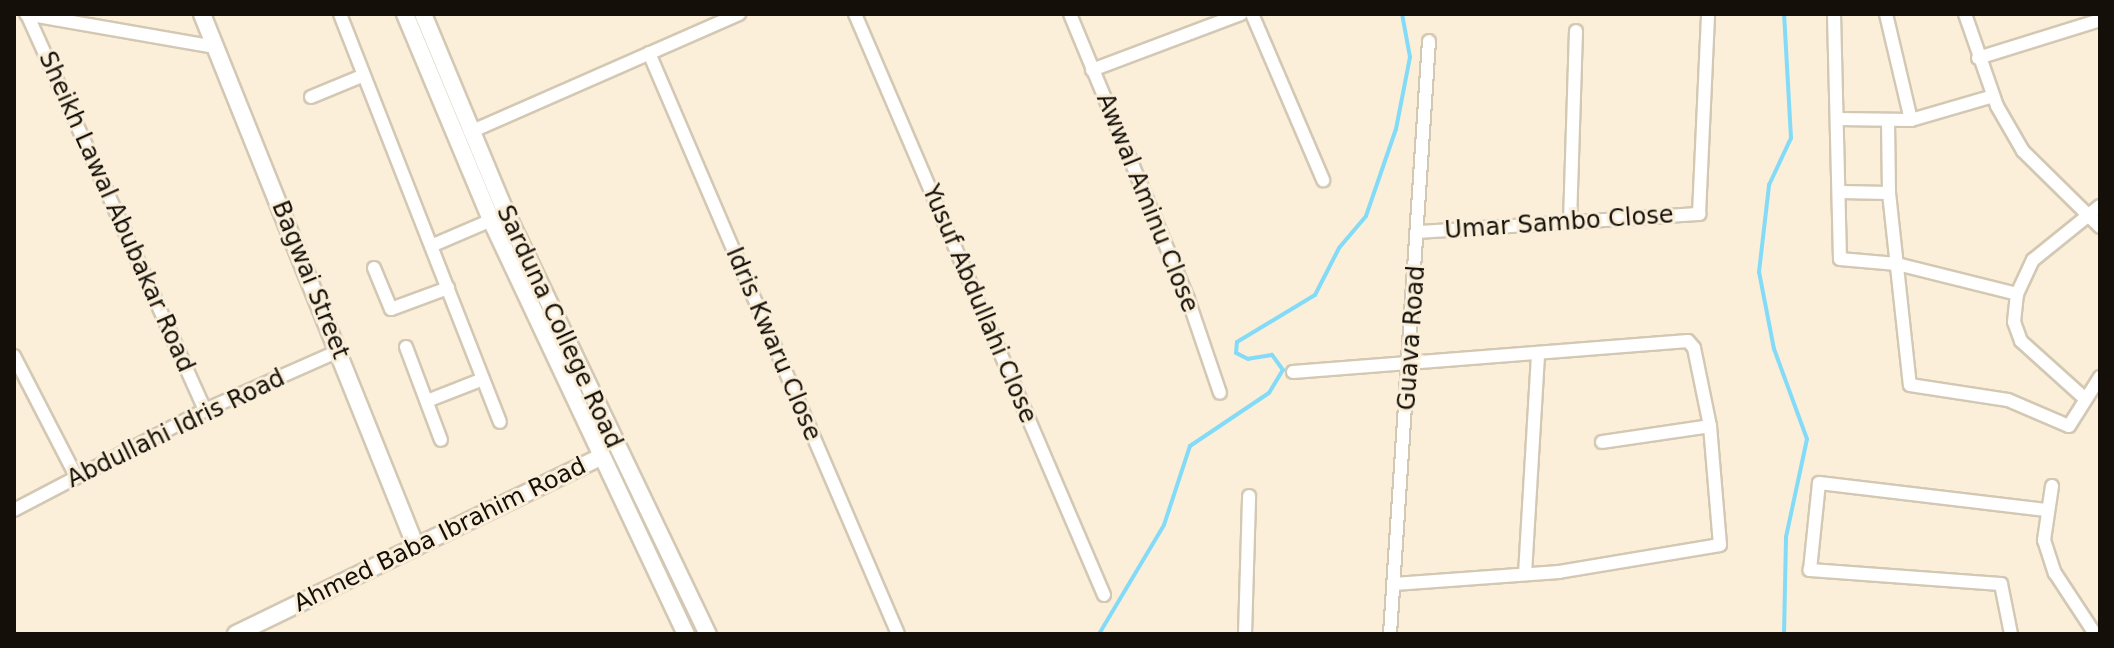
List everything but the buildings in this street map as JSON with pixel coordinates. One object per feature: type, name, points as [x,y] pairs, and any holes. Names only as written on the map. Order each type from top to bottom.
[{"type":"street","points":[[27,14],[215,47]]},
{"type":"street","name":"Sheikh Lawal Abubakar Road","points":[[27,14],[205,410]]},
{"type":"street","name":"Bagwai Street","points":[[202,14],[416,547]]},
{"type":"street","points":[[340,14],[500,422]]},
{"type":"street","name":"Sarduna College Road","points":[[405,14],[499,216],[708,634]]},
{"type":"street","name":"Sarduna College Road","points":[[423,14],[470,132],[499,216],[600,457],[686,634]]},
{"type":"street","points":[[470,132],[739,14]]},
{"type":"street","name":"Yusuf Abdullahi Close","points":[[855,14],[1104,595]]},
{"type":"street","name":"Awwal Aminu Close","points":[[1070,14],[1188,299],[1220,393]]},
{"type":"street","points":[[1092,70],[1241,14]]},
{"type":"street","points":[[1252,14],[1323,180]]},
{"type":"street","name":"Umar Sambo Close","points":[[1419,232],[1699,214],[1708,14]]},
{"type":"street","points":[[1834,14],[1841,192],[1840,259],[1897,264],[2017,294]]},
{"type":"street","points":[[1886,14],[1911,120]]},
{"type":"street","points":[[1965,14],[1993,96],[2023,151],[2100,227]]},
{"type":"street","points":[[1978,58],[2100,20]]},
{"type":"street","points":[[1570,222],[1576,31]]},
{"type":"street","name":"Guava Road","points":[[1390,634],[1411,363],[1429,41]]},
{"type":"street","name":"Idris Kwaru Close","points":[[649,53],[898,634]]},
{"type":"street","points":[[311,97],[364,75]]},
{"type":"street","points":[[1838,119],[1911,120],[1993,96]]},
{"type":"street","points":[[1888,121],[1889,193],[1910,385],[2008,400],[2069,426],[2082,396],[2100,377]]},
{"type":"street","points":[[1841,192],[1889,193]]},
{"type":"street","points":[[2082,396],[2021,341],[2014,322],[2017,294],[2033,260],[2100,206]]},
{"type":"street","points":[[431,246],[499,216]]},
{"type":"street","points":[[374,268],[391,309],[448,288]]},
{"type":"street","points":[[1293,372],[1688,341],[1710,426],[1720,545],[1525,574],[1394,584]]},
{"type":"street","points":[[406,347],[441,440]]},
{"type":"street","name":"Abdullahi Idris Road","points":[[14,510],[205,410],[339,351]]},
{"type":"street","points":[[1525,574],[1538,353]]},
{"type":"street","points":[[14,356],[76,476]]},
{"type":"street","points":[[427,401],[483,379]]},
{"type":"street","points":[[1602,442],[1710,426]]},
{"type":"street","name":"Ahmed Baba Ibrahim Road","points":[[236,634],[600,457]]},
{"type":"street","points":[[2011,634],[2001,584],[1810,570],[1819,483],[2046,510]]},
{"type":"street","points":[[2052,486],[2046,510],[2044,540],[2055,573],[2095,634]]},
{"type":"street","points":[[1245,634],[1249,496]]},
{"type":"waterway","points":[[1099,634],[1164,525],[1190,446],[1269,393],[1283,370],[1272,355],[1248,359],[1236,353],[1237,342],[1315,295],[1339,248],[1366,216],[1396,129],[1410,57],[1402,14]]},
{"type":"waterway","points":[[1784,14],[1791,138],[1769,185],[1759,272],[1774,349],[1807,439],[1786,537],[1784,634]]}]
